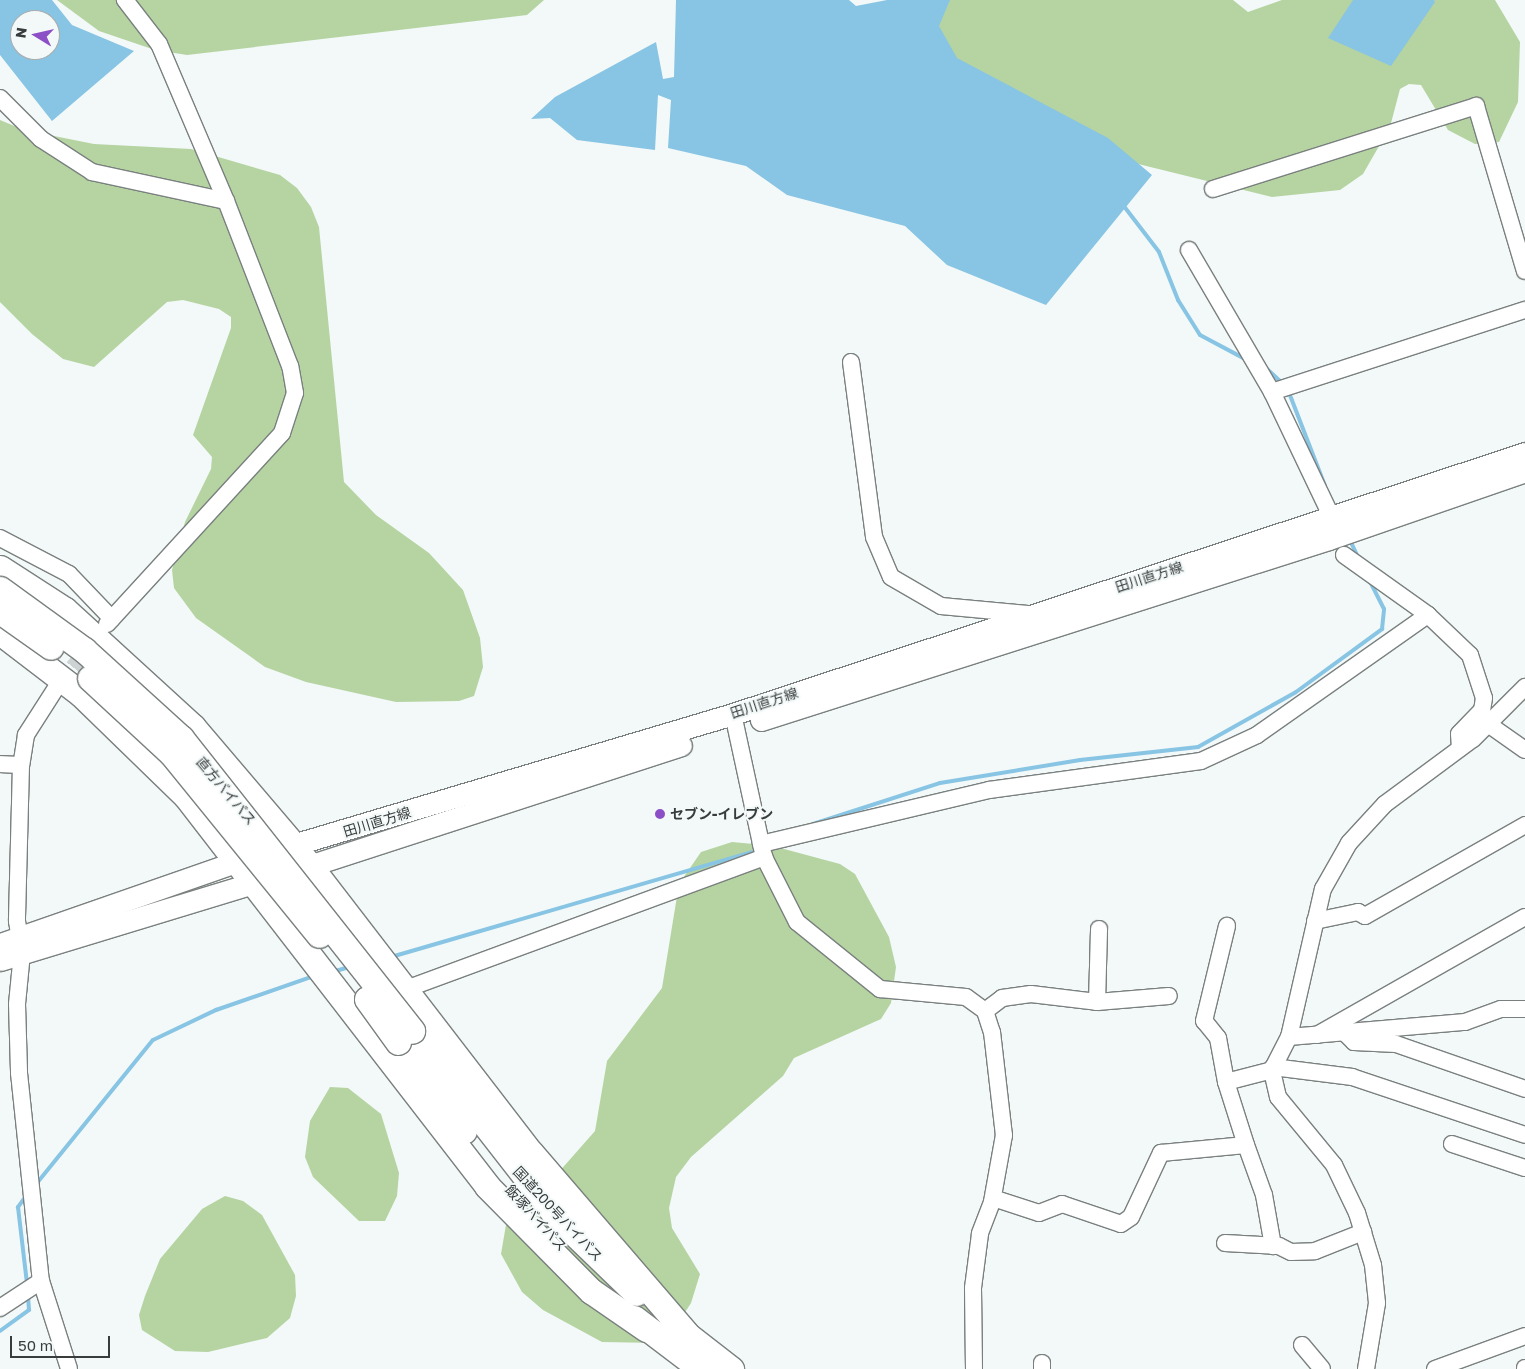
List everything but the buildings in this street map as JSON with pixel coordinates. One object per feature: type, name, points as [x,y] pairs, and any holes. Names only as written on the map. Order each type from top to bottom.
[{"type":"highway","points":[[0,568],[65,610],[126,661],[193,727],[302,857],[531,1153],[686,1333]]},
{"type":"highway","name":"直方バイパス","points":[[0,589],[84,650],[181,738],[296,878],[405,1036]]},
{"type":"highway","name":"直方バイパス","points":[[0,611],[74,663],[172,754],[340,962],[405,1036]]},
{"type":"highway","points":[[0,632],[81,694],[142,749],[239,861],[487,1186],[591,1291],[646,1329]]},
{"type":"highway","name":"飯塚バイパス","points":[[405,1036],[512,1193],[646,1329],[701,1369]]},
{"type":"highway","name":"国道200号バイパス","points":[[405,1036],[556,1216],[591,1253],[732,1369]]},
{"type":"main road","name":"田川直方線","points":[[734,721],[1033,615],[1339,535],[1525,453]]},
{"type":"main road","name":"田川直方線","points":[[14,945],[255,883],[302,857],[734,721],[1339,535],[1525,471]]},
{"type":"main road","name":"田川直方線","points":[[0,960],[14,945],[239,861],[302,857]]},
{"type":"street","points":[[0,538],[69,574],[110,621],[282,433],[292,410],[295,393],[290,366],[226,200],[159,44],[125,0]]},
{"type":"street","points":[[0,98],[41,139],[92,172],[124,182],[226,200]]},
{"type":"street","points":[[1213,189],[1476,106],[1525,271]]},
{"type":"street","points":[[1188,250],[1272,392],[1339,535],[1470,655],[1481,682],[1482,710],[1459,734],[1460,748]]},
{"type":"street","points":[[1272,392],[1525,310]]},
{"type":"street","points":[[851,362],[874,537],[891,577],[941,606],[1033,615]]},
{"type":"street","points":[[406,989],[762,851],[989,790],[1201,762],[1257,735],[1428,616]]},
{"type":"street","points":[[1366,1369],[1377,1303],[1373,1264],[1363,1232],[1334,1165],[1278,1097],[1272,1069],[1289,1037],[1323,889],[1349,843],[1385,804],[1460,748],[1488,724],[1525,687]]},
{"type":"street","points":[[56,688],[26,735],[21,765],[14,945],[19,1073],[41,1281],[69,1369]]},
{"type":"street","points":[[734,721],[762,851],[797,922],[880,989],[966,997],[985,1011],[1003,1109],[1004,1135],[993,1198],[980,1234],[973,1288],[974,1369]]},
{"type":"street","points":[[1488,724],[1525,750]]},
{"type":"street","points":[[0,764],[21,765]]},
{"type":"street","points":[[1315,921],[1358,912],[1365,916],[1525,825]]},
{"type":"street","points":[[1316,1035],[1525,917]]},
{"type":"street","points":[[1228,926],[1204,1021],[1218,1038],[1226,1082],[1264,1195],[1273,1246]]},
{"type":"street","points":[[1097,1002],[1099,929]]},
{"type":"street","points":[[985,1011],[1002,998],[1031,994],[1097,1002],[1168,996]]},
{"type":"street","points":[[1289,1037],[1465,1022],[1501,1009],[1525,1008]]},
{"type":"street","points":[[1344,1032],[1354,1042],[1396,1044],[1525,1089]]},
{"type":"street","points":[[1226,1082],[1272,1069],[1352,1077],[1525,1135]]},
{"type":"street","points":[[1452,1144],[1525,1168]]},
{"type":"street","points":[[993,1198],[1039,1213],[1062,1204],[1121,1224],[1131,1217],[1161,1153],[1246,1145]]},
{"type":"street","points":[[1225,1243],[1273,1246],[1291,1252],[1315,1251],[1363,1232]]},
{"type":"street","points":[[0,1308],[41,1281]]},
{"type":"street","points":[[1435,1369],[1525,1336]]},
{"type":"street","points":[[1302,1345],[1322,1369]]},
{"type":"green space","points":[[57,0],[544,0],[527,15],[187,55],[155,50],[99,31]]},
{"type":"green space","points":[[917,0],[1233,0],[1248,12],[1282,0],[1495,0],[1520,42],[1518,102],[1499,142],[1475,144],[1448,130],[1421,85],[1409,84],[1400,89],[1390,127],[1363,174],[1340,190],[1272,197],[1126,161],[895,21]]},
{"type":"green space","points":[[0,120],[24,130],[94,144],[191,149],[280,175],[297,188],[311,207],[319,227],[344,482],[376,515],[429,553],[463,590],[480,638],[483,667],[474,696],[459,701],[396,702],[306,682],[265,667],[196,618],[174,588],[172,570],[185,522],[211,469],[212,457],[193,435],[231,328],[231,317],[219,309],[183,300],[167,302],[94,367],[63,359],[32,334],[0,302]]},
{"type":"green space","points":[[732,842],[773,846],[840,864],[855,874],[889,937],[896,967],[891,1003],[881,1019],[794,1058],[783,1076],[691,1157],[676,1177],[669,1208],[672,1228],[700,1274],[691,1303],[675,1328],[658,1343],[602,1342],[543,1310],[522,1292],[501,1254],[508,1213],[514,1199],[558,1173],[595,1131],[607,1061],[662,988],[679,884],[701,852]]},
{"type":"green space","points":[[330,1087],[348,1088],[381,1114],[399,1173],[397,1196],[385,1221],[359,1221],[313,1177],[305,1157],[310,1121]]},
{"type":"green space","points":[[225,1196],[243,1201],[262,1215],[295,1275],[296,1296],[290,1318],[267,1338],[208,1352],[175,1351],[142,1330],[139,1315],[145,1296],[160,1259],[202,1209]]},
{"type":"water","points":[[0,0],[52,0],[60,10],[72,25],[134,51],[52,121],[0,55]]},
{"type":"water","points":[[676,0],[849,0],[856,6],[887,0],[950,0],[939,26],[957,58],[1108,138],[1152,175],[1046,305],[947,265],[905,226],[787,195],[746,166],[668,148],[671,100],[658,95],[655,150],[577,140],[550,118],[531,119],[555,97],[656,42],[663,79],[674,77]]},
{"type":"water","points":[[1353,0],[1434,0],[1435,2],[1391,66],[1328,38]]},
{"type":"waterway","points":[[1123,205],[1159,252],[1178,300],[1200,335],[1247,360]]},
{"type":"waterway","points":[[1267,369],[1282,383]]},
{"type":"waterway","points":[[1288,390],[1325,486]]},
{"type":"waterway","points":[[1349,538],[1359,559]]},
{"type":"waterway","points":[[813,824],[940,783],[1080,760],[1198,747],[1296,692],[1382,629],[1384,609],[1370,581]]},
{"type":"waterway","points":[[391,957],[757,851]]},
{"type":"waterway","points":[[332,972],[350,967]]},
{"type":"waterway","points":[[37,1183],[153,1040],[216,1010],[314,976]]},
{"type":"waterway","points":[[26,1196],[18,1207],[27,1284]]},
{"type":"waterway","points":[[0,1331],[29,1310],[28,1296]]},
{"type":"tunnel","points":[[58,686],[91,645]]},
{"type":"place","name":"セブン-イレブン","points":[[660,814]]}]
